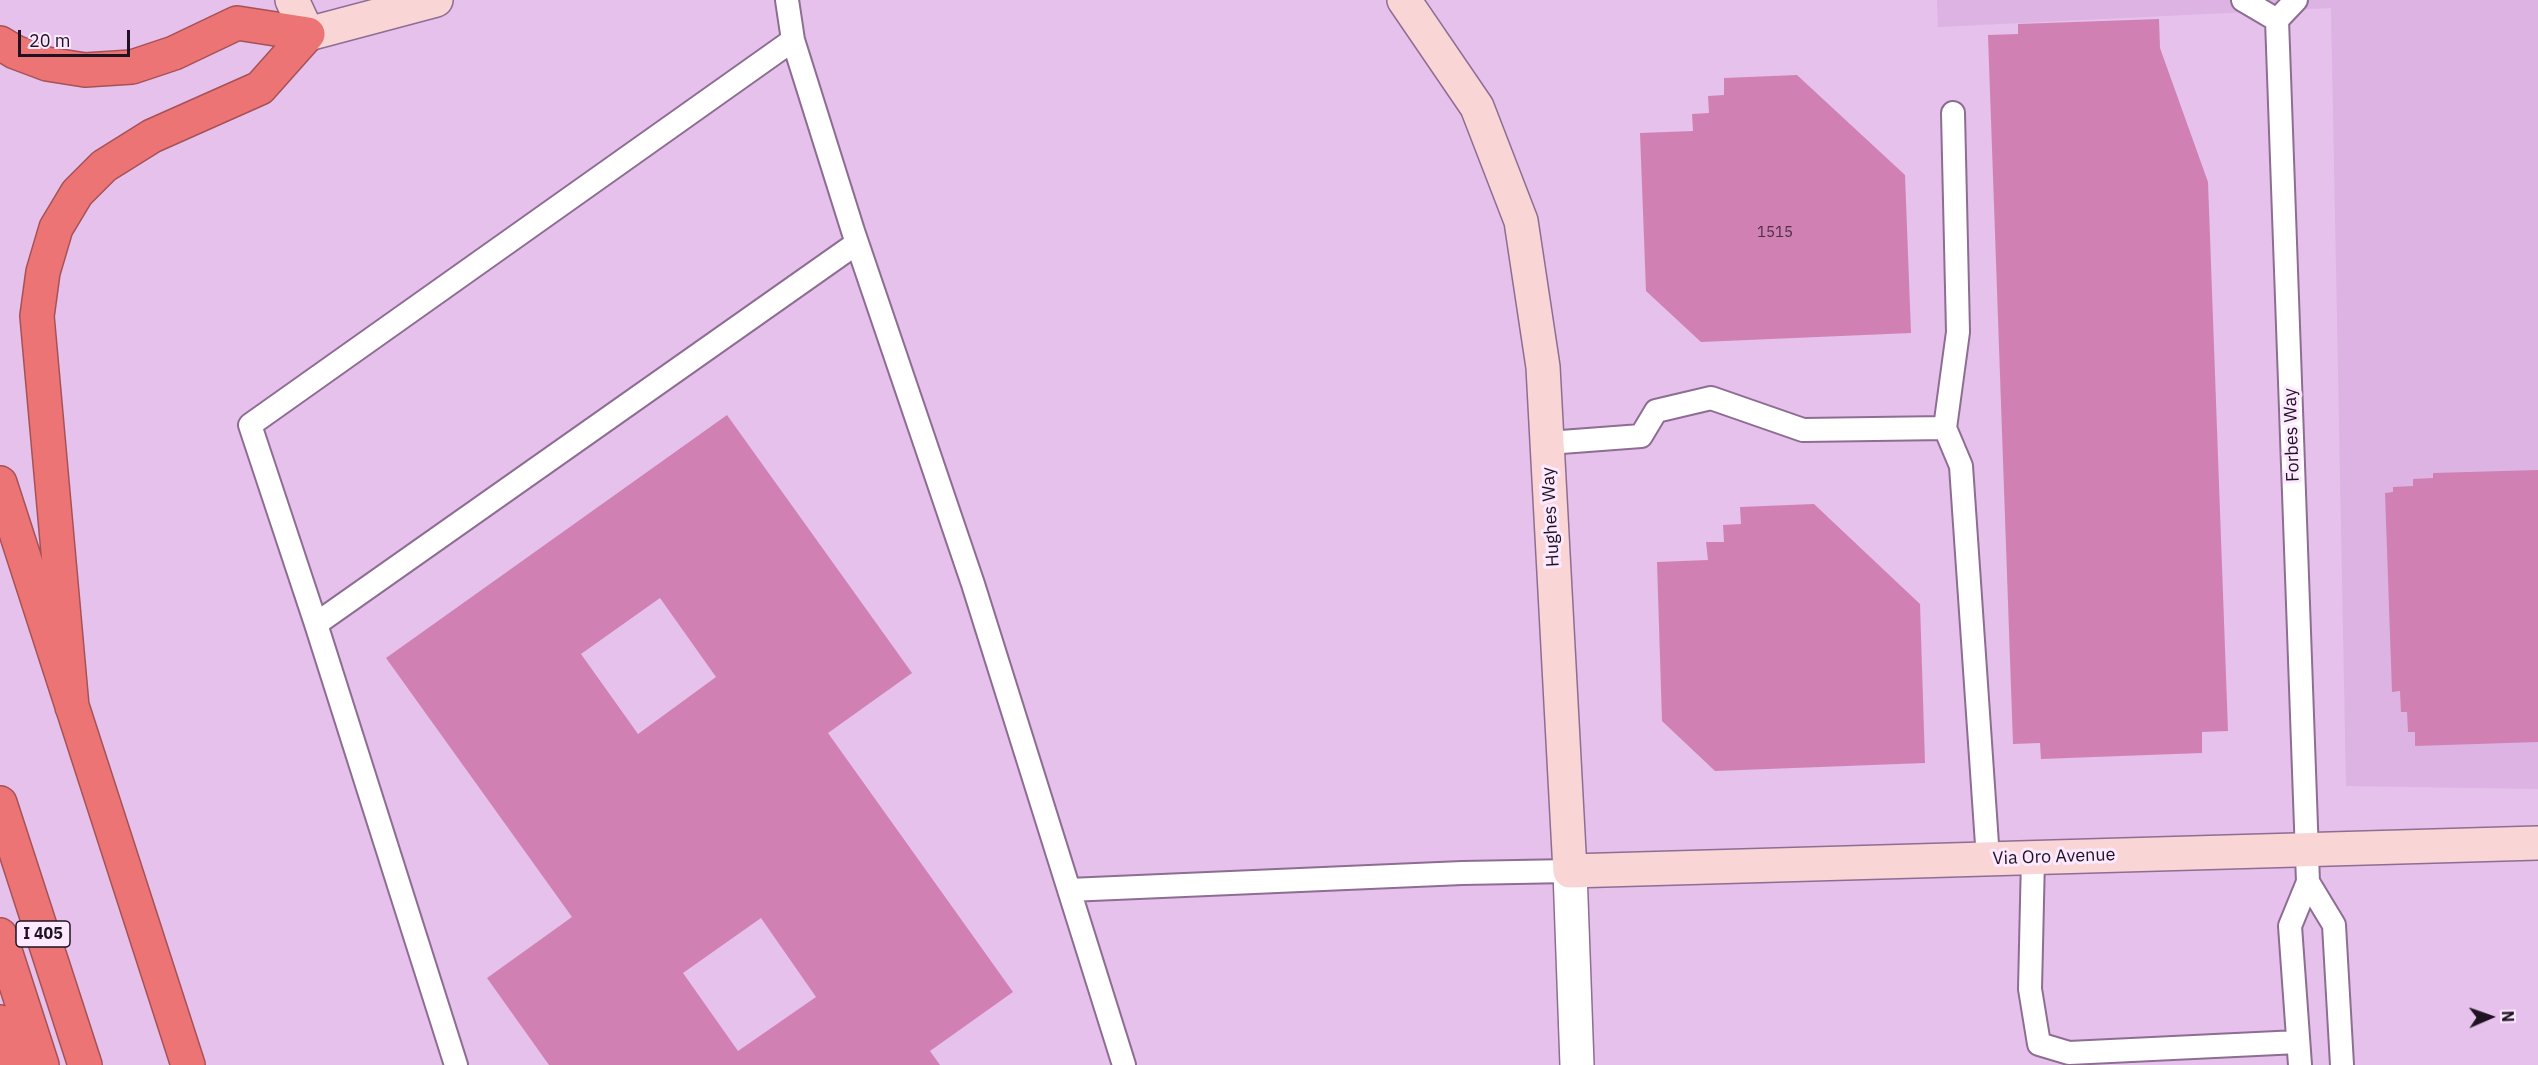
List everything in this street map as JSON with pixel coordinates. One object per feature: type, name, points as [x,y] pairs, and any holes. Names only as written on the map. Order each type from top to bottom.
[{"type":"highway","points":[[0,43],[15,52],[47,64],[85,70],[132,67],[174,53],[237,23],[308,34]]},
{"type":"highway","points":[[72,707],[37,316],[43,272],[56,228],[77,193],[104,166],[152,136],[260,88],[308,34]]},
{"type":"highway","points":[[0,483],[188,1065]]},
{"type":"highway","name":"I 405","points":[[0,803],[85,1065]]},
{"type":"highway","points":[[0,935],[42,1065]]},
{"type":"highway","points":[[0,1022],[13,1065]]},
{"type":"street","points":[[292,0],[308,34],[436,0]]},
{"type":"street","name":"Hughes Way","points":[[1404,0],[1477,106],[1521,221],[1543,368],[1548,443],[1570,871],[1577,1065]]},
{"type":"street","name":"Via Oro Avenue","points":[[1570,871],[2033,858],[2307,866],[2538,843]]},
{"type":"lane","points":[[788,0],[793,40],[857,243],[973,584],[1125,1065]]},
{"type":"lane","points":[[2243,0],[2277,20],[2296,0]]},
{"type":"lane","name":"Forbes Way","points":[[2277,20],[2307,866]]},
{"type":"lane","points":[[456,1065],[316,624],[250,425],[793,40]]},
{"type":"lane","points":[[1953,113],[1958,332],[1946,428],[1960,466],[1988,859]]},
{"type":"lane","points":[[316,624],[857,243]]},
{"type":"lane","points":[[1548,443],[1641,436],[1656,411],[1711,398],[1803,430],[1946,428]]},
{"type":"lane","points":[[2033,858],[2030,989],[2039,1044],[2069,1053],[2298,1042]]},
{"type":"lane","points":[[2300,1065],[2290,926],[2307,866]]},
{"type":"lane","points":[[2307,866],[2334,925],[2342,1065]]},
{"type":"lane","points":[[1070,890],[1462,873],[1570,871]]},
{"type":"shaded area","points":[[1937,0],[2538,0],[2538,789],[2346,786],[2331,8],[1938,27]]},
{"type":"building","points":[[2159,19],[2160,48],[2208,182],[2228,731],[2202,732],[2202,753],[2041,759],[2040,743],[2013,744],[1988,35],[2018,34],[2018,24]]},
{"type":"building","points":[[1797,75],[1905,175],[1911,333],[1701,342],[1646,291],[1640,133],[1693,131],[1692,114],[1709,113],[1708,96],[1724,95],[1724,78]]},
{"type":"building","points":[[727,415],[912,673],[828,733],[1013,992],[930,1051],[940,1065],[549,1065],[487,978],[572,917],[386,658]],"holes":[[[660,598],[716,677],[638,734],[581,654]],[[761,918],[816,997],[738,1051],[683,973]]]},
{"type":"building","points":[[2538,470],[2538,742],[2415,746],[2415,732],[2408,732],[2407,712],[2401,712],[2400,691],[2392,692],[2385,493],[2393,492],[2393,487],[2413,486],[2413,479],[2433,478],[2433,473]]},
{"type":"building","points":[[1814,504],[1920,604],[1925,763],[1715,771],[1662,721],[1657,562],[1708,560],[1706,542],[1724,542],[1723,525],[1741,524],[1740,507]]}]
